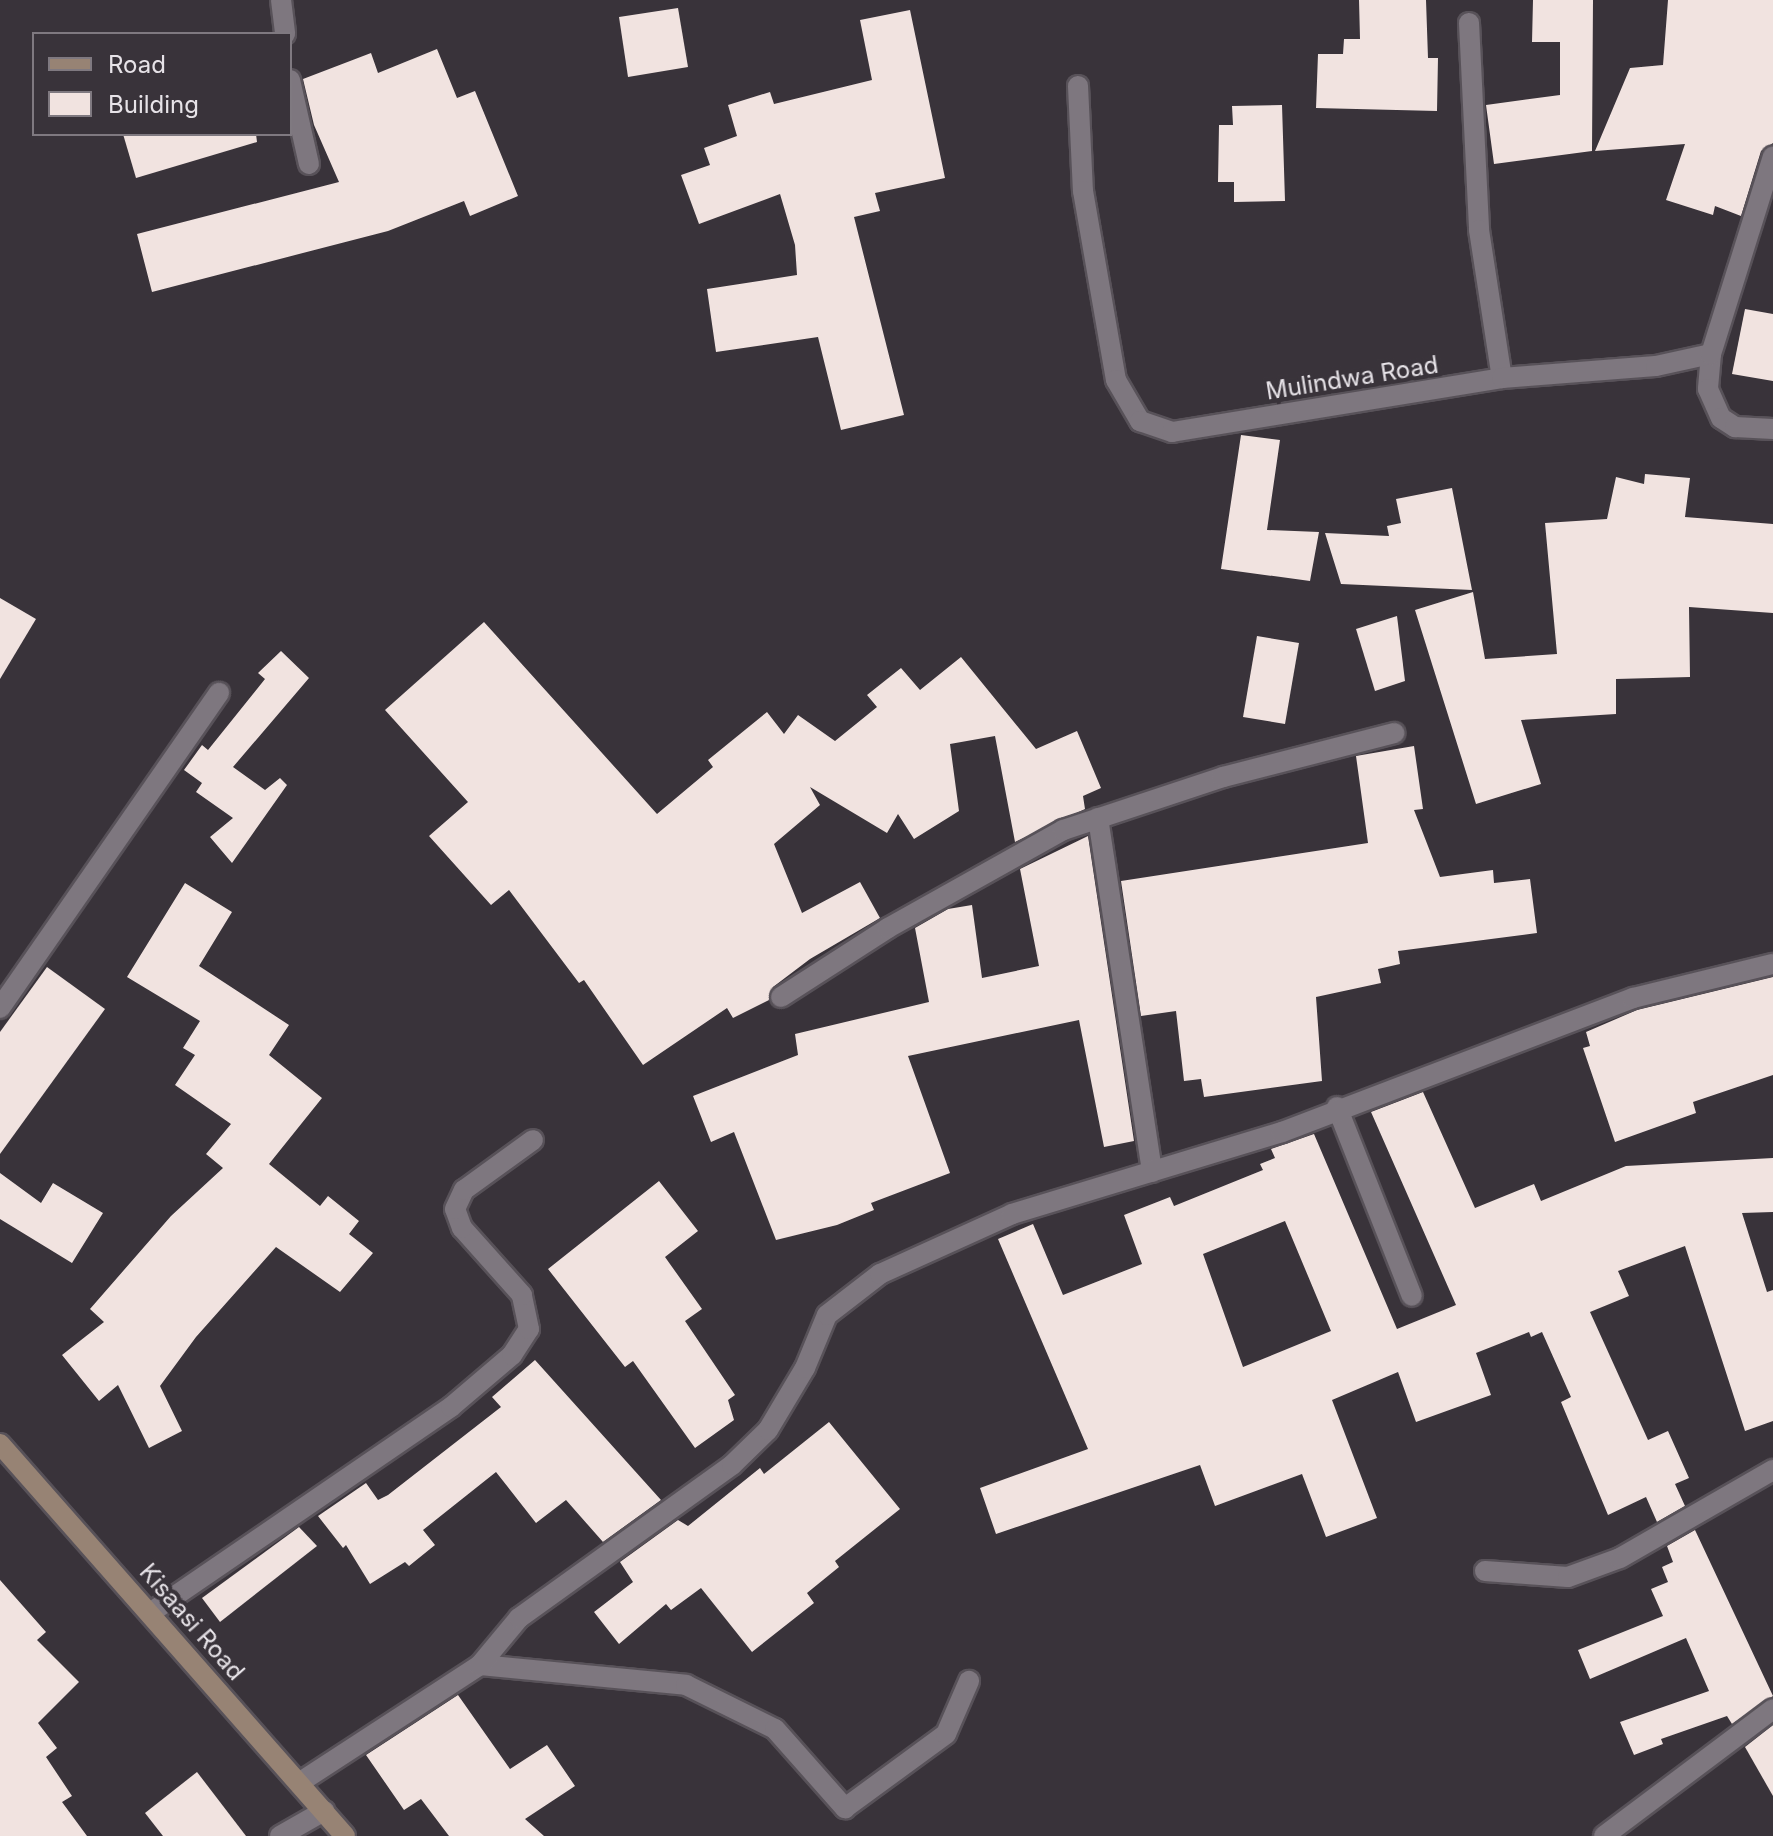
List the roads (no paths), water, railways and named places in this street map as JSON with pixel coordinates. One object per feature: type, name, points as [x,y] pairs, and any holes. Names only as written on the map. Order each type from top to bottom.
[{"type":"main road","name":"Kisaasi Road","points":[[3,1453],[150,1613],[345,1836]]},
{"type":"street","points":[[281,0],[285,32]]},
{"type":"street","points":[[1469,23],[1479,230],[1502,378]]},
{"type":"street","name":"Mulindwa Road","points":[[1078,86],[1083,191],[1105,334],[1116,380],[1140,421],[1172,432],[1502,378],[1656,366],[1711,354]]},
{"type":"street","points":[[292,89],[309,164]]},
{"type":"street","points":[[1773,156],[1711,354],[1708,389],[1721,418],[1735,427],[1773,429]]},
{"type":"street","points":[[0,1008],[219,693]]},
{"type":"street","points":[[781,997],[1041,840],[1223,777],[1394,733]]},
{"type":"street","points":[[1098,818],[1152,1172]]},
{"type":"street","points":[[299,1783],[480,1665],[519,1618],[598,1556],[714,1478],[768,1430],[805,1368],[827,1315],[880,1274],[1012,1214],[1282,1132],[1337,1107],[1443,1073],[1633,998],[1773,964]]},
{"type":"street","points":[[1337,1107],[1412,1296]]},
{"type":"street","points":[[150,1613],[451,1407],[512,1355],[529,1329],[522,1295],[462,1228],[455,1209],[464,1190],[533,1140]]},
{"type":"street","points":[[1485,1571],[1568,1577],[1620,1558],[1773,1470]]},
{"type":"street","points":[[480,1665],[686,1685],[775,1729],[845,1808],[946,1734],[969,1681]]},
{"type":"street","points":[[1604,1836],[1773,1709]]},
{"type":"street","points":[[280,1836],[324,1811]]}]
